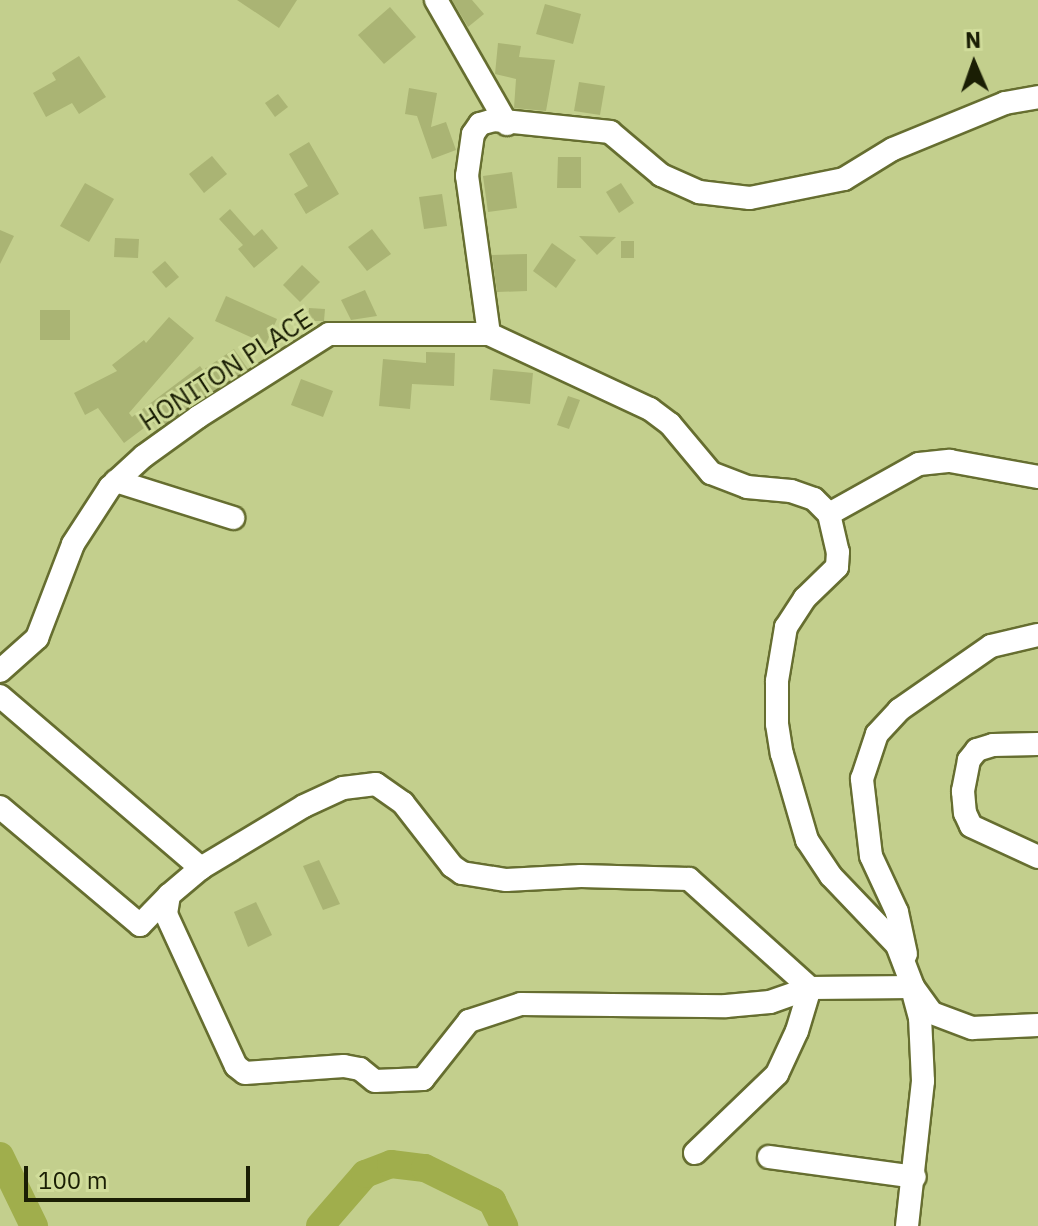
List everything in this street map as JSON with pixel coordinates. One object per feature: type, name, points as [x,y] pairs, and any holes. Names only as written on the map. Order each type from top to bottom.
[{"type":"street","points":[[436,0],[507,124]]},
{"type":"street","points":[[489,334],[467,176],[473,134],[480,124],[494,120],[507,124],[610,132],[661,175],[699,192],[750,198],[844,179],[893,149],[1005,103],[1038,97]]},
{"type":"street","name":"HONITON PLACE","points":[[0,671],[37,638],[73,544],[116,481],[198,417],[329,334],[489,334],[650,409],[670,424],[711,473],[747,487],[791,491],[814,499],[829,514]]},
{"type":"street","points":[[1038,477],[950,461],[919,464],[829,514],[836,539],[837,567],[805,598],[786,627],[777,681],[777,724],[782,754],[816,858],[897,945],[913,987],[932,1013],[954,1024],[972,1028],[1038,1025]]},
{"type":"street","points":[[116,481],[233,518]]},
{"type":"street","points":[[907,1226],[915,1177],[923,1081],[920,1018],[897,912],[871,856],[862,779],[877,734],[899,710],[991,646],[1038,635]]},
{"type":"street","points":[[0,696],[201,868]]},
{"type":"street","points":[[1038,744],[993,745],[977,750],[969,760],[963,791],[965,813],[971,826],[1038,857]]},
{"type":"street","points":[[0,807],[140,925],[201,868],[304,806],[343,788],[376,784],[403,803],[452,866],[462,873],[506,880],[581,876],[689,879],[810,988]]},
{"type":"street","points":[[169,895],[166,914],[236,1066],[245,1073],[344,1066],[360,1069],[375,1081],[423,1079],[469,1021],[521,1004],[726,1006],[770,1002],[810,988],[913,987]]},
{"type":"street","points":[[695,1153],[777,1074],[797,1031],[810,988]]},
{"type":"street","points":[[769,1157],[915,1177]]},
{"type":"building","points":[[237,0],[297,0],[279,28]]},
{"type":"building","points":[[452,0],[472,0],[484,14],[468,27]]},
{"type":"building","points":[[545,4],[581,14],[573,44],[536,34]]},
{"type":"building","points":[[390,7],[416,37],[384,64],[358,35]]},
{"type":"building","points":[[498,43],[521,46],[519,57],[555,60],[546,111],[514,108],[516,79],[495,74]]},
{"type":"building","points":[[79,56],[106,97],[79,114],[72,103],[46,117],[33,93],[56,80],[52,73]]},
{"type":"building","points":[[579,82],[605,86],[600,115],[574,111]]},
{"type":"building","points":[[409,88],[437,93],[431,127],[446,122],[456,150],[432,159],[417,116],[405,114]]},
{"type":"building","points":[[278,94],[288,107],[275,117],[265,103]]},
{"type":"building","points":[[309,142],[339,194],[306,214],[294,194],[308,186],[289,154]]},
{"type":"building","points":[[212,156],[227,174],[204,193],[189,174]]},
{"type":"building","points":[[558,157],[581,157],[581,188],[557,188]]},
{"type":"building","points":[[512,172],[517,208],[488,212],[483,176]]},
{"type":"building","points":[[85,183],[114,199],[89,242],[60,226]]},
{"type":"building","points":[[621,183],[634,203],[619,213],[606,192]]},
{"type":"building","points":[[442,194],[447,226],[424,229],[419,197]]},
{"type":"building","points":[[230,209],[254,236],[262,229],[278,248],[254,268],[238,249],[243,245],[219,219]]},
{"type":"building","points":[[372,229],[391,254],[367,271],[348,247]]},
{"type":"building","points":[[0,230],[14,236],[0,264]]},
{"type":"building","points":[[579,236],[616,237],[597,255]]},
{"type":"building","points":[[115,238],[139,239],[138,258],[114,257]]},
{"type":"building","points":[[621,241],[634,241],[634,258],[621,258]]},
{"type":"building","points":[[552,243],[576,260],[556,288],[533,271]]},
{"type":"building","points":[[527,254],[527,291],[497,292],[492,255]]},
{"type":"building","points":[[165,261],[179,277],[166,288],[152,272]]},
{"type":"building","points":[[302,265],[320,282],[300,302],[283,285]]},
{"type":"building","points":[[365,290],[377,316],[351,320],[341,300]]},
{"type":"building","points":[[226,296],[277,319],[266,344],[215,321]]},
{"type":"building","points":[[309,308],[325,309],[324,321],[308,321]]},
{"type":"building","points":[[40,310],[70,310],[70,340],[40,340]]},
{"type":"building","points":[[169,317],[194,338],[129,413],[132,417],[200,366],[203,370],[234,349],[248,369],[159,428],[152,422],[124,443],[98,408],[85,415],[74,393],[117,371],[112,365],[144,340],[146,343]]},
{"type":"building","points":[[426,352],[455,353],[454,386],[412,384],[410,409],[379,406],[383,359],[426,363]]},
{"type":"building","points":[[493,369],[533,373],[530,404],[490,400]]},
{"type":"building","points":[[301,379],[333,391],[323,417],[291,405]]},
{"type":"building","points":[[568,396],[580,400],[569,429],[557,425]]},
{"type":"building","points":[[319,860],[340,904],[323,910],[303,866]]},
{"type":"building","points":[[256,902],[272,935],[248,947],[234,912]]},
{"type":"waterway","points":[[0,1156],[34,1226]]},
{"type":"waterway","points":[[320,1226],[365,1174],[391,1164],[425,1168],[492,1201],[504,1226]]}]
